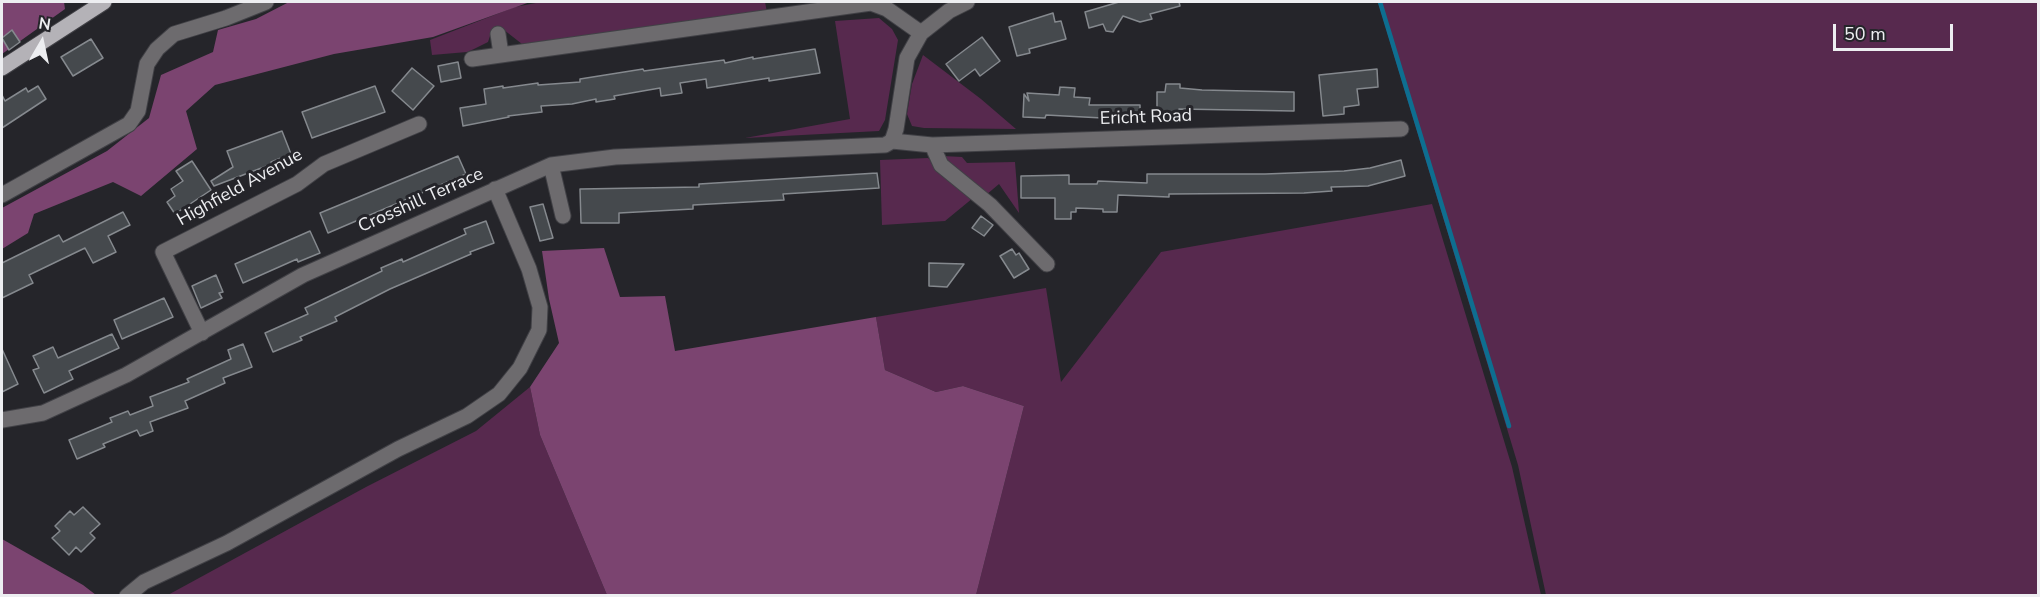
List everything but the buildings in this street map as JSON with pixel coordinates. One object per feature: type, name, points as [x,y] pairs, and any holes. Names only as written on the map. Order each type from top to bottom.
[{"type":"main road","points":[[2,69],[104,2]]},
{"type":"street","points":[[2,195],[129,124],[138,111],[147,64],[157,49],[174,34],[226,18],[266,2]]},
{"type":"street","points":[[891,141],[896,129],[907,58],[921,33],[949,11],[967,2]]},
{"type":"street","points":[[472,59],[871,3],[887,9],[921,33]]},
{"type":"street","points":[[498,34],[501,54]]},
{"type":"street","name":"Highfield Avenue","points":[[202,333],[163,252],[297,184],[324,164],[419,124]]},
{"type":"street","name":"Ericht Road","points":[[891,141],[932,145],[1401,129]]},
{"type":"street","name":"Crosshill Terrace","points":[[2,420],[43,413],[126,375],[303,275],[551,165],[615,157],[885,145],[891,141]]},
{"type":"street","points":[[932,145],[941,165],[990,205],[1047,264]]},
{"type":"street","points":[[551,165],[563,216]]},
{"type":"street","points":[[127,596],[144,582],[227,543],[398,449],[467,416],[499,394],[520,368],[539,330],[540,307],[529,269],[495,189]]},
{"type":"shaded area","points":[[2,2],[64,2],[65,9],[2,54]]},
{"type":"shaded area","points":[[289,2],[530,2],[433,37],[334,54],[215,85],[186,111],[197,149],[141,196],[113,182],[34,214],[28,233],[2,249],[2,208],[107,151],[149,118],[161,75],[213,52],[218,30],[256,19]]},
{"type":"shaded area","points":[[541,2],[765,2],[767,12],[522,44],[499,26],[492,30],[488,42],[474,49],[467,52],[432,55],[430,40],[515,7]]},
{"type":"shaded area","points":[[1378,2],[2038,2],[2038,595],[1546,595],[1518,465]]},
{"type":"shaded area","points":[[879,18],[892,29],[898,40],[885,120],[879,131],[745,138],[850,119],[835,21]]},
{"type":"shaded area","points":[[923,55],[1016,129],[912,126],[907,114],[912,84]]},
{"type":"shaded area","points":[[943,156],[962,157],[967,163],[1015,162],[1019,213],[999,184],[986,195],[953,169]]},
{"type":"shaded area","points":[[928,158],[973,198],[945,221],[882,225],[880,160]]},
{"type":"shaded area","points":[[1432,204],[1512,467],[1541,595],[976,595],[1024,406],[963,386],[936,392],[885,370],[876,317],[1046,288],[1061,382],[1161,252]]},
{"type":"shaded area","points":[[604,248],[620,297],[665,296],[675,351],[876,317],[885,370],[936,392],[963,386],[1024,406],[976,595],[607,595],[540,435],[530,387],[559,343],[549,299],[542,251]]},
{"type":"shaded area","points":[[530,387],[540,435],[607,595],[166,596],[366,487],[476,431]]},
{"type":"shaded area","points":[[2,539],[83,585],[96,595],[2,595]]},
{"type":"waterway","points":[[1380,2],[1509,426]]}]
